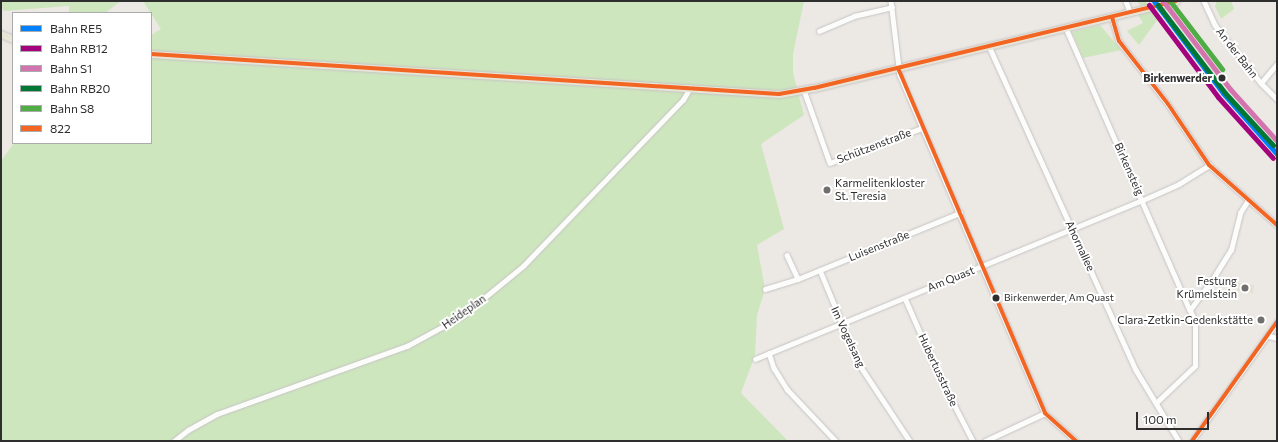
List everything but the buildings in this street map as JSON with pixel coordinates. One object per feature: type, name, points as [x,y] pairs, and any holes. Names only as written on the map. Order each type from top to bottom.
[{"type":"main road","points":[[152,54],[783,94],[1176,1]]},
{"type":"main road","points":[[1,34],[12,39]]},
{"type":"street","points":[[891,1],[898,68],[922,128],[1045,412],[1076,441]]},
{"type":"street","points":[[1126,1],[1130,12]]},
{"type":"street","name":"An der Bahn","points":[[1204,1],[1215,25],[1261,83],[1277,99]]},
{"type":"street","points":[[819,31],[854,16],[892,8]]},
{"type":"street","points":[[1112,17],[1119,40],[1168,104],[1209,165],[1277,225]]},
{"type":"street","name":"Birkensteig","points":[[1066,28],[1143,200],[1195,322],[1195,366],[1156,402]]},
{"type":"street","name":"Ahornallee","points":[[989,46],[1136,370],[1179,441]]},
{"type":"street","points":[[1261,83],[1277,64]]},
{"type":"street","name":"Heideplan","points":[[174,441],[188,430],[217,414],[407,346],[462,316],[523,266],[683,100],[690,88]]},
{"type":"street","name":"Schützenstraße","points":[[804,90],[830,163],[922,128]]},
{"type":"street","name":"Am Quast","points":[[755,359],[1143,200],[1179,184],[1209,165]]},
{"type":"street","points":[[1190,310],[1212,280],[1230,250],[1240,213],[1248,200]]},
{"type":"street","name":"Luisenstraße","points":[[765,289],[798,279],[960,213]]},
{"type":"street","points":[[787,255],[798,279]]},
{"type":"street","name":"Im Vogelsang","points":[[820,270],[841,324],[859,364],[910,441]]},
{"type":"street","name":"Hubertusstraße","points":[[905,298],[938,373],[973,441]]},
{"type":"street","points":[[1192,441],[1269,336],[1277,322]]},
{"type":"street","points":[[1269,336],[1277,338]]},
{"type":"street","points":[[769,353],[774,368],[787,389],[836,441]]},
{"type":"street","points":[[984,441],[1045,412]]},
{"type":"shaded area","name":"Festung Krümelstein","points":[[1238,283],[1254,285],[1253,293],[1237,291]]},
{"type":"green space","points":[[1,1],[121,1],[106,12],[69,12],[69,6],[3,11]]},
{"type":"green space","points":[[143,1],[804,1],[793,54],[793,73],[804,115],[761,144],[784,229],[757,245],[765,289],[757,315],[755,355],[741,393],[788,441],[1,441],[1,161],[13,144],[152,144],[152,34],[161,29],[152,15],[152,12],[150,12]]},
{"type":"green space","points":[[1137,1],[1145,1],[1158,19],[1139,45],[1127,31],[1143,23],[1138,15],[1146,13]]},
{"type":"green space","points":[[1217,1],[1231,1],[1234,9],[1221,19],[1215,6]]},
{"type":"green space","points":[[1100,25],[1121,50],[1083,58],[1072,32]]},
{"type":"rail line","name":"RE5","points":[[1154,1],[1223,93],[1277,154]]},
{"type":"rail line","name":"S1","points":[[1163,1],[1230,89],[1277,141]]},
{"type":"rail line","name":"S8","points":[[1170,1],[1222,69]]},
{"type":"rail line","name":"RB12","points":[[1149,5],[1218,97],[1273,158]]},
{"type":"rail line","name":"RB20","points":[[1158,5],[1225,93],[1273,145]]},
{"type":"transit line","name":"822","points":[[152,54],[779,94],[814,88],[1176,1]]},
{"type":"transit line","name":"822","points":[[1112,17],[1119,41],[1168,104],[1209,165],[1277,225]]},
{"type":"transit line","name":"822","points":[[898,68],[1045,413],[1076,441]]},
{"type":"transit line","name":"822","points":[[1192,441],[1277,322]]},
{"type":"place","name":"Birkenwerder","points":[[1222,78]]},
{"type":"place","name":"Karmelitenkloster St. Teresia","points":[[827,190]]},
{"type":"place","name":"Festung Krümelstein","points":[[1245,288]]},
{"type":"place","name":"Birkenwerder, Am Quast","points":[[996,298]]},
{"type":"place","name":"Clara-Zetkin-Gedenkstätte","points":[[1261,320]]}]
